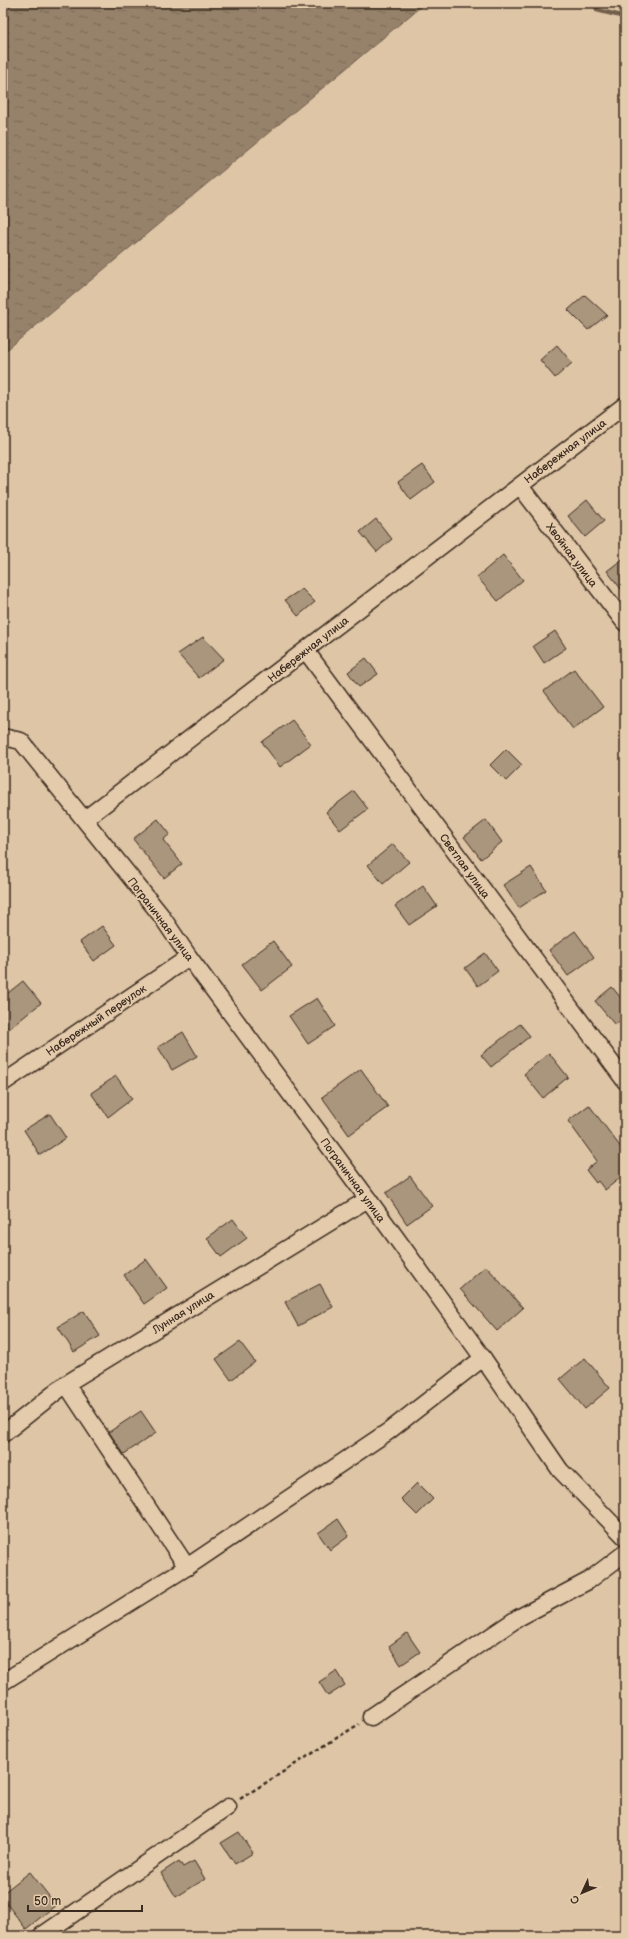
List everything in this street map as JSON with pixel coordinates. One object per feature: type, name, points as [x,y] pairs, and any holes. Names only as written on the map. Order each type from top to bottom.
[{"type":"street","name":"Набережная улица","points":[[85,819],[625,405]]},
{"type":"street","name":"Хвойная улица","points":[[520,486],[625,623]]},
{"type":"street","name":"Светлая улица","points":[[306,651],[625,1081]]},
{"type":"street","points":[[3,738],[21,741],[85,819]]},
{"type":"street","name":"Пограничная улица","points":[[85,819],[160,914],[189,957],[368,1199],[483,1358],[560,1470],[625,1537]]},
{"type":"street","name":"Набережный переулок","points":[[3,1083],[189,957]]},
{"type":"street","name":"Лунная улица","points":[[3,1434],[66,1384],[368,1199]]},
{"type":"street","points":[[3,1682],[187,1567],[389,1432],[483,1358]]},
{"type":"street","points":[[66,1384],[187,1567]]},
{"type":"street","points":[[371,1716],[518,1618],[588,1581],[625,1553]]},
{"type":"street","points":[[41,1936],[228,1806]]},
{"type":"path","points":[[228,1806],[371,1716]]},
{"type":"water","points":[[3,3],[425,3],[3,353]]},
{"type":"building","points":[[585,295],[607,315],[588,330],[568,310]]},
{"type":"building","points":[[557,345],[572,363],[555,378],[540,360]]},
{"type":"building","points":[[422,465],[435,482],[411,500],[398,482]]},
{"type":"building","points":[[587,500],[604,521],[585,537],[568,516]]},
{"type":"building","points":[[376,519],[392,539],[377,552],[360,532]]},
{"type":"building","points":[[503,555],[523,580],[498,601],[477,577]]},
{"type":"building","points":[[625,557],[625,594],[607,571]]},
{"type":"building","points":[[302,589],[315,602],[298,616],[285,600]]},
{"type":"building","points":[[555,631],[566,648],[544,663],[533,646]]},
{"type":"building","points":[[203,637],[224,659],[199,678],[178,654]]},
{"type":"building","points":[[366,658],[378,674],[359,687],[348,672]]},
{"type":"building","points":[[574,669],[603,707],[573,729],[544,691]]},
{"type":"building","points":[[292,720],[311,744],[280,767],[262,742]]},
{"type":"building","points":[[506,749],[522,765],[506,781],[490,765]]},
{"type":"building","points":[[354,791],[368,809],[340,830],[326,812]]},
{"type":"building","points":[[158,819],[170,834],[163,840],[182,864],[164,878],[133,839]]},
{"type":"building","points":[[486,820],[502,842],[481,859],[464,837]]},
{"type":"building","points":[[393,844],[409,862],[383,884],[368,865]]},
{"type":"building","points":[[531,867],[546,890],[519,908],[503,885]]},
{"type":"building","points":[[423,886],[437,906],[409,925],[395,906]]},
{"type":"building","points":[[102,926],[116,945],[94,961],[80,942]]},
{"type":"building","points":[[575,931],[594,957],[568,976],[549,950]]},
{"type":"building","points":[[273,941],[292,967],[262,990],[242,964]]},
{"type":"building","points":[[485,953],[498,971],[478,986],[465,968]]},
{"type":"building","points":[[23,981],[41,1003],[9,1029],[3,1022],[3,997]]},
{"type":"building","points":[[612,987],[625,1003],[625,1016],[615,1025],[595,1001]]},
{"type":"building","points":[[317,998],[335,1026],[308,1044],[289,1016]]},
{"type":"building","points":[[520,1024],[530,1036],[491,1067],[481,1055]]},
{"type":"building","points":[[183,1032],[197,1056],[172,1070],[158,1047]]},
{"type":"building","points":[[549,1053],[568,1077],[543,1098],[524,1074]]},
{"type":"building","points":[[361,1069],[388,1107],[349,1135],[322,1097]]},
{"type":"building","points":[[116,1076],[132,1099],[108,1117],[91,1093]]},
{"type":"building","points":[[589,1105],[625,1153],[625,1174],[605,1190],[598,1181],[596,1183],[586,1170],[597,1161],[568,1121]]},
{"type":"building","points":[[50,1114],[66,1138],[40,1155],[24,1130]]},
{"type":"building","points":[[410,1176],[432,1206],[407,1224],[386,1193]]},
{"type":"building","points":[[233,1219],[247,1238],[221,1257],[207,1238]]},
{"type":"building","points":[[146,1259],[167,1288],[144,1304],[124,1275]]},
{"type":"building","points":[[486,1266],[523,1308],[497,1331],[460,1289]]},
{"type":"building","points":[[320,1284],[333,1307],[298,1326],[285,1302]]},
{"type":"building","points":[[84,1311],[100,1336],[74,1352],[58,1327]]},
{"type":"building","points":[[240,1342],[255,1362],[231,1380],[216,1359]]},
{"type":"building","points":[[585,1358],[610,1388],[585,1409],[560,1379]]},
{"type":"building","points":[[141,1411],[156,1433],[124,1454],[109,1432]]},
{"type":"building","points":[[417,1483],[433,1499],[417,1515],[401,1499]]},
{"type":"building","points":[[338,1519],[349,1536],[330,1550],[318,1533]]},
{"type":"building","points":[[407,1633],[420,1652],[401,1665],[389,1646]]},
{"type":"building","points":[[336,1671],[345,1685],[328,1696],[319,1682]]},
{"type":"building","points":[[239,1832],[253,1853],[235,1864],[221,1843]]},
{"type":"building","points":[[179,1861],[183,1867],[194,1861],[205,1879],[176,1897],[161,1873]]},
{"type":"building","points":[[30,1872],[56,1905],[26,1929],[3,1899],[3,1893]]},
{"type":"waterway","points":[[596,3],[597,10],[625,17]]}]
